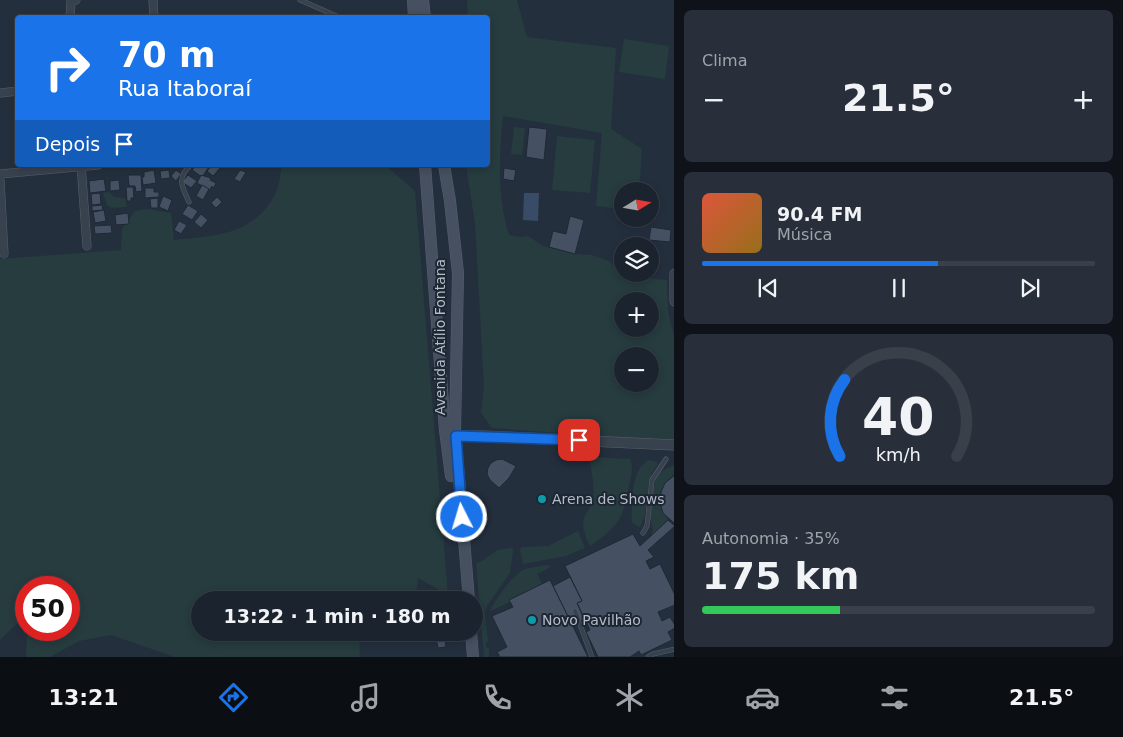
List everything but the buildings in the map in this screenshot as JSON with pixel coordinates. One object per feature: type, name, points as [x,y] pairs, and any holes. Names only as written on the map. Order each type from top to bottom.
[{"type":"main road","points":[[413,0],[414,15]]},
{"type":"main road","points":[[423,0],[425,15]]},
{"type":"main road","name":"Avenida Atílio Fontana","points":[[425,167],[468,591]]},
{"type":"main road","name":"Avenida Atílio Fontana","points":[[444,167],[458,273],[451,472],[460,591]]},
{"type":"main road","points":[[465,641],[466,657]]},
{"type":"main road","points":[[472,641],[473,657]]},
{"type":"street","points":[[153,0],[154,15]]},
{"type":"street","points":[[71,15],[74,1]]},
{"type":"street","points":[[0,92],[15,91]]},
{"type":"street","points":[[0,174],[71,167]]},
{"type":"street","points":[[81,167],[87,246]]},
{"type":"street","points":[[0,180],[4,254]]},
{"type":"street","points":[[674,274],[674,301]]},
{"type":"street","points":[[451,436],[493,436],[674,445]]},
{"type":"lane","points":[[300,0],[334,15]]},
{"type":"lane","points":[[188,167],[184,170],[181,178],[189,202]]},
{"type":"lane","points":[[643,533],[647,526],[652,480],[666,460]]},
{"type":"lane","points":[[575,611],[592,657]]},
{"type":"lane","points":[[648,657],[653,654],[674,650]]},
{"type":"green space","points":[[467,0],[517,0],[527,37],[616,48],[611,129],[642,149],[640,182],[614,182],[614,208],[596,206],[602,133],[503,116],[500,176],[502,205],[509,235],[528,236],[543,246],[575,254],[592,255],[609,261],[614,265],[614,282],[659,282],[659,279],[667,280],[668,312],[674,336],[674,441],[492,428],[481,413],[484,386],[475,224],[466,167],[490,167],[490,15],[468,15]]},
{"type":"green space","points":[[624,39],[669,46],[665,79],[619,72]]},
{"type":"green space","points":[[514,127],[525,128],[522,155],[511,154]]},
{"type":"green space","points":[[557,136],[595,140],[590,193],[552,190]]},
{"type":"green space","points":[[282,167],[387,167],[415,191],[448,591],[441,591],[418,578],[416,591],[191,591],[191,641],[359,641],[360,657],[175,657],[111,635],[80,641],[80,576],[15,576],[15,626],[0,640],[0,259],[121,250],[122,229],[135,211],[147,209],[171,213],[174,240],[205,237],[233,231],[258,217],[268,206],[277,189]]},
{"type":"green space","points":[[109,192],[114,197],[125,198],[127,207],[111,208],[107,205],[103,193]]},
{"type":"green space","points":[[591,458],[630,459],[632,467],[625,504],[619,519],[608,532],[590,546],[583,520],[591,505],[594,494],[590,463]]},
{"type":"green space","points":[[649,460],[658,464],[650,479],[645,511],[640,527],[632,523],[633,488],[635,479],[643,464]]},
{"type":"green space","points":[[674,465],[674,475],[664,485],[660,496],[664,514],[668,520],[651,536],[653,529],[650,508],[656,477],[660,472]]},
{"type":"green space","points":[[578,531],[585,548],[566,556],[523,564],[520,549],[522,547],[548,546]]},
{"type":"green space","points":[[512,548],[513,551],[510,573],[487,606],[485,612],[488,642],[486,642],[486,648],[489,648],[489,657],[484,657],[483,591],[478,591],[476,563],[497,550]]},
{"type":"green space","points":[[549,565],[551,567],[537,574],[542,584],[490,611],[505,587],[520,572],[525,569]]},
{"type":"green space","points":[[27,641],[79,641],[50,657],[26,657]]},
{"type":"water","points":[[524,193],[539,193],[538,221],[523,220]]},
{"type":"place","name":"Arena de Shows","points":[[542,499]]},
{"type":"place","name":"Novo Pavilhão","points":[[532,620]]},
{"type":"route","points":[[462,517],[456,436],[579,440]]}]
